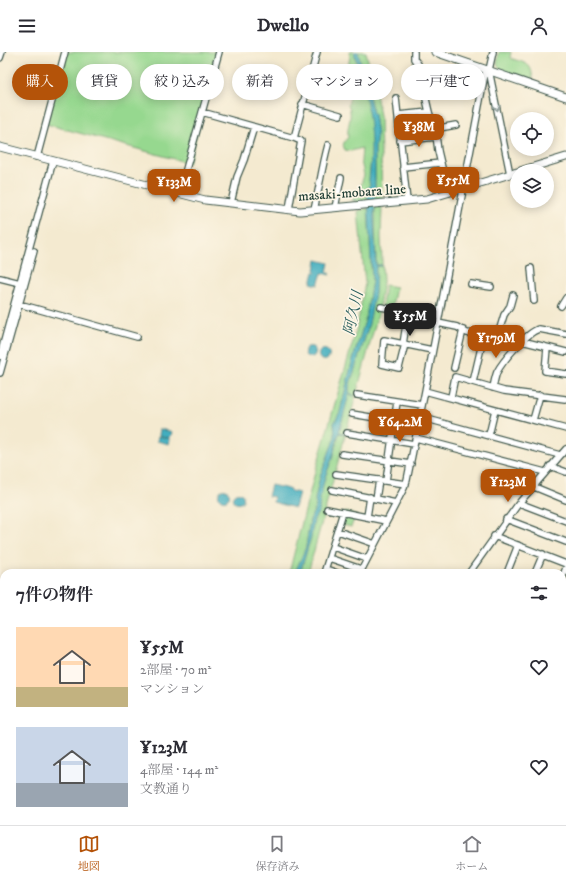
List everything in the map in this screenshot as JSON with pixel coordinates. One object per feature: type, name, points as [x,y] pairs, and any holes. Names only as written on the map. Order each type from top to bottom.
[{"type":"main road","points":[[435,52],[566,96]]},
{"type":"main road","name":"masaki-mobara line","points":[[0,147],[205,200],[300,211],[427,199],[510,174]]},
{"type":"main road","points":[[543,164],[566,157]]},
{"type":"street","points":[[0,58],[2,52]]},
{"type":"street","points":[[37,157],[65,52]]},
{"type":"street","points":[[179,194],[219,52]]},
{"type":"street","points":[[314,64],[317,52]]},
{"type":"street","points":[[414,52],[414,59],[418,64],[448,193]]},
{"type":"street","points":[[361,569],[406,484],[486,74],[489,70],[493,52]]},
{"type":"street","points":[[489,70],[511,164]]},
{"type":"street","points":[[396,98],[407,201]]},
{"type":"street","points":[[294,138],[303,100]]},
{"type":"street","points":[[302,104],[340,115]]},
{"type":"street","points":[[202,112],[301,141],[289,209]]},
{"type":"street","points":[[398,115],[429,112]]},
{"type":"street","points":[[434,129],[456,125]]},
{"type":"street","points":[[231,203],[237,177],[254,127]]},
{"type":"street","points":[[400,141],[436,137]]},
{"type":"street","points":[[314,210],[328,145]]},
{"type":"street","points":[[0,356],[53,161]]},
{"type":"street","points":[[403,167],[441,163]]},
{"type":"street","points":[[336,208],[341,178]]},
{"type":"street","points":[[0,373],[34,251]]},
{"type":"street","points":[[531,268],[534,301]]},
{"type":"street","points":[[0,278],[20,283]]},
{"type":"street","points":[[471,284],[491,287]]},
{"type":"street","points":[[497,338],[504,315],[510,306],[513,295]]},
{"type":"street","points":[[561,306],[566,298]]},
{"type":"street","points":[[19,304],[137,337]]},
{"type":"street","points":[[381,307],[438,320],[457,327],[467,333],[521,342],[566,352]]},
{"type":"street","points":[[408,312],[404,344],[398,368],[382,364],[384,340],[404,344],[432,350]]},
{"type":"street","points":[[493,388],[497,373],[521,342],[538,329],[566,334]]},
{"type":"street","points":[[454,368],[463,330]]},
{"type":"street","points":[[474,382],[484,335]]},
{"type":"street","points":[[547,348],[544,371],[566,374]]},
{"type":"street","points":[[450,397],[455,377],[504,391],[565,399]]},
{"type":"street","points":[[425,391],[566,429]]},
{"type":"street","points":[[357,395],[422,405]]},
{"type":"street","points":[[533,420],[540,395]]},
{"type":"street","points":[[367,517],[373,498],[382,481],[389,461],[397,402]]},
{"type":"street","points":[[489,435],[495,410]]},
{"type":"street","points":[[352,414],[418,425]]},
{"type":"street","points":[[420,417],[560,455]]},
{"type":"street","points":[[347,433],[392,441],[415,441],[545,472]]},
{"type":"street","points":[[471,569],[518,503],[566,448]]},
{"type":"street","points":[[342,454],[411,464]]},
{"type":"street","points":[[550,466],[566,472]]},
{"type":"street","points":[[336,474],[406,484]]},
{"type":"street","points":[[532,486],[566,500]]},
{"type":"street","points":[[332,490],[396,503]]},
{"type":"street","points":[[518,503],[566,521]]},
{"type":"street","points":[[327,509],[386,521]]},
{"type":"street","points":[[326,569],[344,512]]},
{"type":"street","points":[[506,520],[566,542]]},
{"type":"street","points":[[338,531],[375,544]]},
{"type":"street","points":[[494,536],[566,564]]},
{"type":"street","points":[[509,569],[518,545]]},
{"type":"street","points":[[333,547],[367,559]]},
{"type":"street","points":[[537,569],[543,554]]},
{"type":"street","points":[[330,558],[355,569]]},
{"type":"green space","points":[[66,52],[219,52],[216,64],[140,64],[140,100],[206,100],[189,163],[46,124],[53,100],[68,100],[68,64],[63,64]]},
{"type":"green space","points":[[349,52],[354,52],[357,64],[348,64],[350,57]]},
{"type":"green space","points":[[358,52],[366,52],[369,64],[361,64]]},
{"type":"green space","points":[[499,52],[511,52],[510,58],[528,65],[530,67],[533,82],[502,71],[497,64]]},
{"type":"green space","points":[[349,100],[367,100],[369,110],[371,161],[369,177],[370,186],[366,190],[368,202],[357,202],[352,200],[360,188],[364,175],[361,161],[362,148],[351,151],[345,150],[343,146],[348,137],[350,109],[348,105]]},
{"type":"green space","points":[[370,100],[377,100],[380,116],[382,200],[375,201],[375,148],[377,135]]},
{"type":"green space","points":[[375,207],[382,207],[381,237],[383,282],[378,314],[309,569],[301,569],[311,537],[314,519],[319,511],[320,498],[325,477],[332,459],[339,433],[345,434],[339,432],[349,394],[355,396],[349,393],[349,387],[368,328],[375,293],[376,266],[381,266],[376,265]]},
{"type":"green space","points":[[368,208],[372,281],[366,318],[352,362],[340,412],[334,423],[335,437],[320,477],[315,500],[316,506],[310,520],[306,547],[297,569],[290,569],[315,472],[356,331],[365,283],[358,211]]},
{"type":"green space","points":[[385,285],[396,287],[392,307],[382,306]]},
{"type":"green space","points":[[345,512],[356,515],[351,527],[340,524]]},
{"type":"water","points":[[354,52],[358,52],[361,64],[357,64]]},
{"type":"water","points":[[366,100],[370,100],[374,114],[377,135],[375,148],[374,217],[376,265],[382,266],[376,266],[375,293],[368,328],[349,387],[349,393],[355,396],[349,394],[339,432],[346,433],[339,433],[332,459],[325,477],[320,498],[319,511],[314,519],[311,537],[301,569],[297,569],[306,547],[310,520],[316,506],[315,500],[320,477],[335,437],[334,423],[340,412],[352,362],[366,318],[372,281],[368,197],[366,191],[353,201],[370,186],[371,146],[369,115]]},
{"type":"water","points":[[317,260],[329,263],[327,272],[330,273],[330,275],[322,273],[318,285],[311,283],[314,272],[317,272],[315,270]]},
{"type":"water","points":[[308,347],[312,347],[314,348],[314,356],[308,357],[305,354],[305,350]]},
{"type":"water","points":[[322,350],[326,350],[328,351],[328,359],[322,360],[319,357],[319,353]]},
{"type":"water","points":[[160,429],[172,432],[171,436],[169,438],[159,435]]},
{"type":"water","points":[[158,436],[168,438],[170,440],[169,444],[157,441]]},
{"type":"water","points":[[497,472],[518,477],[515,491],[494,486]]},
{"type":"water","points":[[271,485],[299,493],[295,508],[273,502],[274,497],[268,496]]},
{"type":"water","points":[[224,489],[228,491],[230,495],[228,499],[224,501],[220,499],[218,495],[220,491]]},
{"type":"water","points":[[238,492],[242,494],[244,498],[242,502],[238,504],[234,502],[232,498],[234,494]]},
{"type":"water label","name":"阿久川","points":[[353,313]]}]
